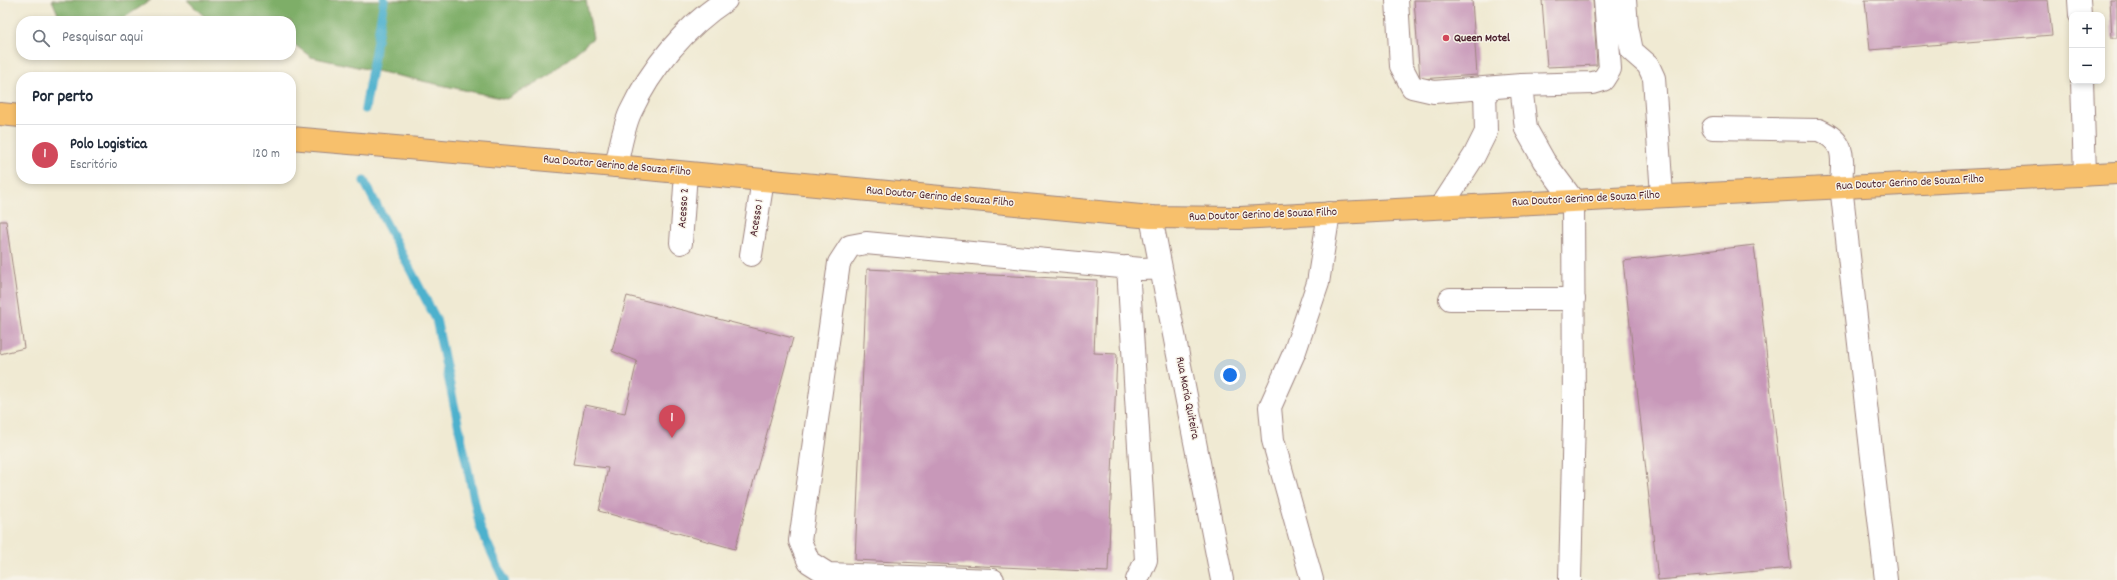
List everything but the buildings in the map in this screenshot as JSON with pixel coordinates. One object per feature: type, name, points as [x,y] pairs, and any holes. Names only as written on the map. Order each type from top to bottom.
[{"type":"main road","points":[[0,114],[16,116]]},
{"type":"main road","name":"Rua Doutor Gerino de Souza Filho","points":[[296,138],[616,166],[1151,217],[1240,218],[2117,172]]},
{"type":"street","points":[[616,166],[630,114],[649,79],[677,42],[709,11],[726,0]]},
{"type":"street","points":[[1397,0],[1401,66],[1412,87],[1434,92],[1522,85],[1593,83],[1603,80],[1610,69],[1605,0]]},
{"type":"street","points":[[1625,0],[1627,26],[1632,51],[1648,65],[1654,78],[1662,196]]},
{"type":"street","points":[[2079,0],[2080,12]]},
{"type":"street","points":[[2082,84],[2084,174]]},
{"type":"street","points":[[1522,85],[1526,129],[1544,161],[1573,200],[1574,417],[1570,580]]},
{"type":"street","points":[[1441,207],[1474,156],[1486,132],[1485,88]]},
{"type":"street","points":[[1713,128],[1819,130],[1833,136],[1842,152],[1841,186],[1886,580]]},
{"type":"street","name":"Acesso 2","points":[[681,243],[686,173]]},
{"type":"street","name":"Acesso 1","points":[[751,255],[763,180]]},
{"type":"street","points":[[1312,580],[1273,440],[1270,407],[1295,351],[1318,284],[1329,213]]},
{"type":"street","name":"Rua Maria Quiteira","points":[[1151,217],[1222,580]]},
{"type":"street","points":[[993,580],[828,574],[809,562],[800,541],[839,263],[850,246],[866,243],[1128,267],[1161,268]]},
{"type":"street","points":[[1128,267],[1146,560],[1137,580]]},
{"type":"street","points":[[1450,298],[1574,299]]},
{"type":"green space","points":[[52,0],[151,0],[127,16],[59,16]]},
{"type":"green space","points":[[187,0],[586,0],[593,38],[547,77],[506,99],[311,57],[296,46],[296,16],[204,16]]},
{"type":"waterway","points":[[365,109],[384,0]]},
{"type":"waterway","points":[[364,181],[436,319],[480,527],[504,580]]},
{"type":"place","name":"Queen Motel","points":[[1446,38]]},
{"type":"place","name":"Polo Logistica","points":[[672,438]]}]
